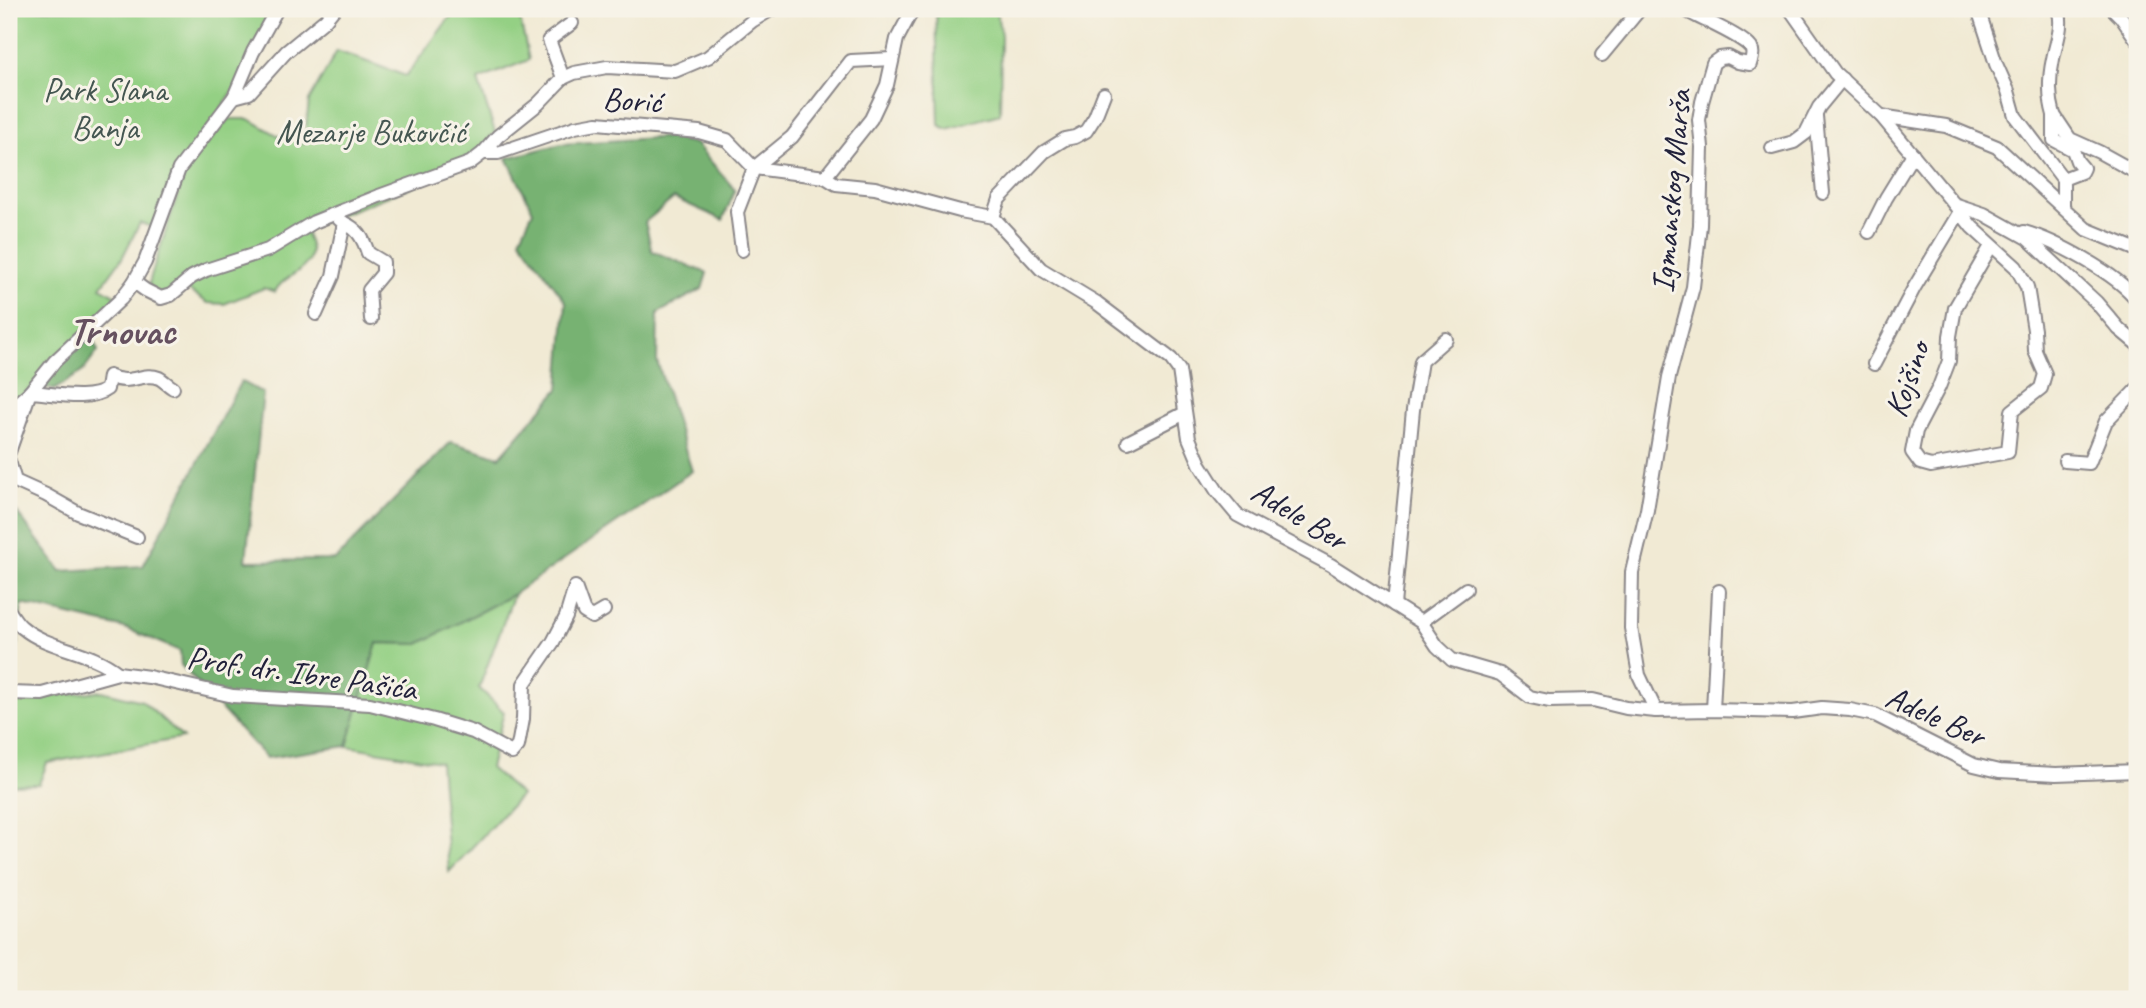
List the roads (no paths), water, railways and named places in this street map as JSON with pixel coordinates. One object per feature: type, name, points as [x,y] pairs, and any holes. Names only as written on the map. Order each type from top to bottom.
[{"type":"street","points":[[9,410],[30,392],[55,361],[121,299],[134,282],[145,262],[179,169],[234,97],[253,52],[277,9]]},
{"type":"street","points":[[234,97],[249,93],[286,52],[325,20],[334,9]]},
{"type":"street","points":[[134,282],[161,298],[171,295],[192,277],[268,250],[314,222],[379,195],[470,163],[538,104],[563,78],[607,66],[675,71],[708,57],[772,9]]},
{"type":"street","points":[[825,177],[871,118],[887,86],[897,39],[913,9]]},
{"type":"street","points":[[1602,55],[1640,9]]},
{"type":"street","name":"Igmanskog Marša","points":[[1657,711],[1639,674],[1632,628],[1632,572],[1647,510],[1669,377],[1693,287],[1700,225],[1702,148],[1699,120],[1702,102],[1713,63],[1728,57],[1750,64],[1753,56],[1751,47],[1684,9]]},
{"type":"street","name":"Kojšino","points":[[1790,9],[1826,61],[1881,116],[1957,209],[1991,246],[2016,268],[2028,287],[2035,351],[2045,374],[2041,388],[2012,411],[2008,452],[1931,466],[1920,463],[1912,452],[1916,431],[1939,387],[1948,361],[1955,309],[1991,246]]},
{"type":"street","points":[[2059,9],[2060,31],[2052,61],[2051,78],[2050,102],[2054,115],[2070,139],[2137,173]]},
{"type":"street","points":[[2113,9],[2122,17],[2137,40]]},
{"type":"street","points":[[1979,12],[2015,116],[2063,179],[2063,207]]},
{"type":"street","points":[[563,78],[550,40],[572,23]]},
{"type":"street","points":[[743,250],[737,212],[754,169],[792,137],[851,61],[892,58]]},
{"type":"street","points":[[1772,148],[1794,142],[1806,133],[1819,107],[1842,79]]},
{"type":"street","points":[[754,169],[825,177],[836,184],[875,188],[993,218],[999,198],[1044,152],[1065,139],[1086,131],[1104,94]]},
{"type":"street","points":[[2054,115],[2054,140],[2073,150],[2083,168],[2081,172],[2063,179]]},
{"type":"street","points":[[1816,116],[1823,193]]},
{"type":"street","points":[[1881,116],[1946,126],[1997,147],[2086,229],[2137,250]]},
{"type":"street","name":"Borić","points":[[483,153],[498,153],[575,127],[597,123],[699,132],[727,140],[754,169]]},
{"type":"street","points":[[1869,232],[1913,154]]},
{"type":"street","points":[[1957,209],[1984,214],[2027,238],[2096,302],[2119,330],[2137,344]]},
{"type":"street","name":"Kojšino","points":[[1874,364],[1957,209]]},
{"type":"street","points":[[333,215],[355,228],[368,253],[383,262],[383,273],[369,290],[371,319]]},
{"type":"street","name":"Adele Ber","points":[[993,218],[1041,268],[1097,303],[1171,359],[1179,370],[1189,438],[1200,464],[1237,515],[1331,565],[1421,622],[1437,646],[1452,660],[1500,674],[1530,697],[1549,701],[1594,700],[1626,708],[1657,711],[1793,712],[1822,708],[1850,709],[1875,715],[1974,765],[1999,771],[2056,774],[2137,771]]},
{"type":"street","points":[[316,314],[333,276],[344,223]]},
{"type":"street","points":[[2013,230],[2035,235],[2101,270],[2137,300]]},
{"type":"street","name":"Adele Ber","points":[[1394,605],[1413,410],[1421,361],[1446,339]]},
{"type":"street","points":[[30,392],[82,396],[102,393],[107,389],[109,376],[124,381],[157,377],[173,388]]},
{"type":"street","points":[[2065,461],[2089,463],[2106,421],[2137,389]]},
{"type":"street","points":[[9,452],[30,392]]},
{"type":"street","points":[[1128,442],[1185,413]]},
{"type":"street","points":[[9,461],[15,481],[78,513],[136,537]]},
{"type":"street","name":"Prof. dr. Ibre Pašića","points":[[9,693],[42,694],[118,673],[149,677],[233,696],[370,705],[473,732],[512,753],[519,746],[524,684],[553,642],[566,617],[575,587],[584,612],[593,617],[604,610]]},
{"type":"street","points":[[1421,622],[1466,589]]},
{"type":"street","points":[[1713,710],[1719,591]]},
{"type":"street","name":"Prof. dr. Ibre Pašića","points":[[9,611],[23,628],[48,642],[106,663],[118,673]]},
{"type":"district","name":"Trnovac","points":[[122,330]]},
{"type":"park label","name":"Park Slana Banja","points":[[105,108]]},
{"type":"park label","name":"Mezarje Bukovčić","points":[[371,131]]}]
